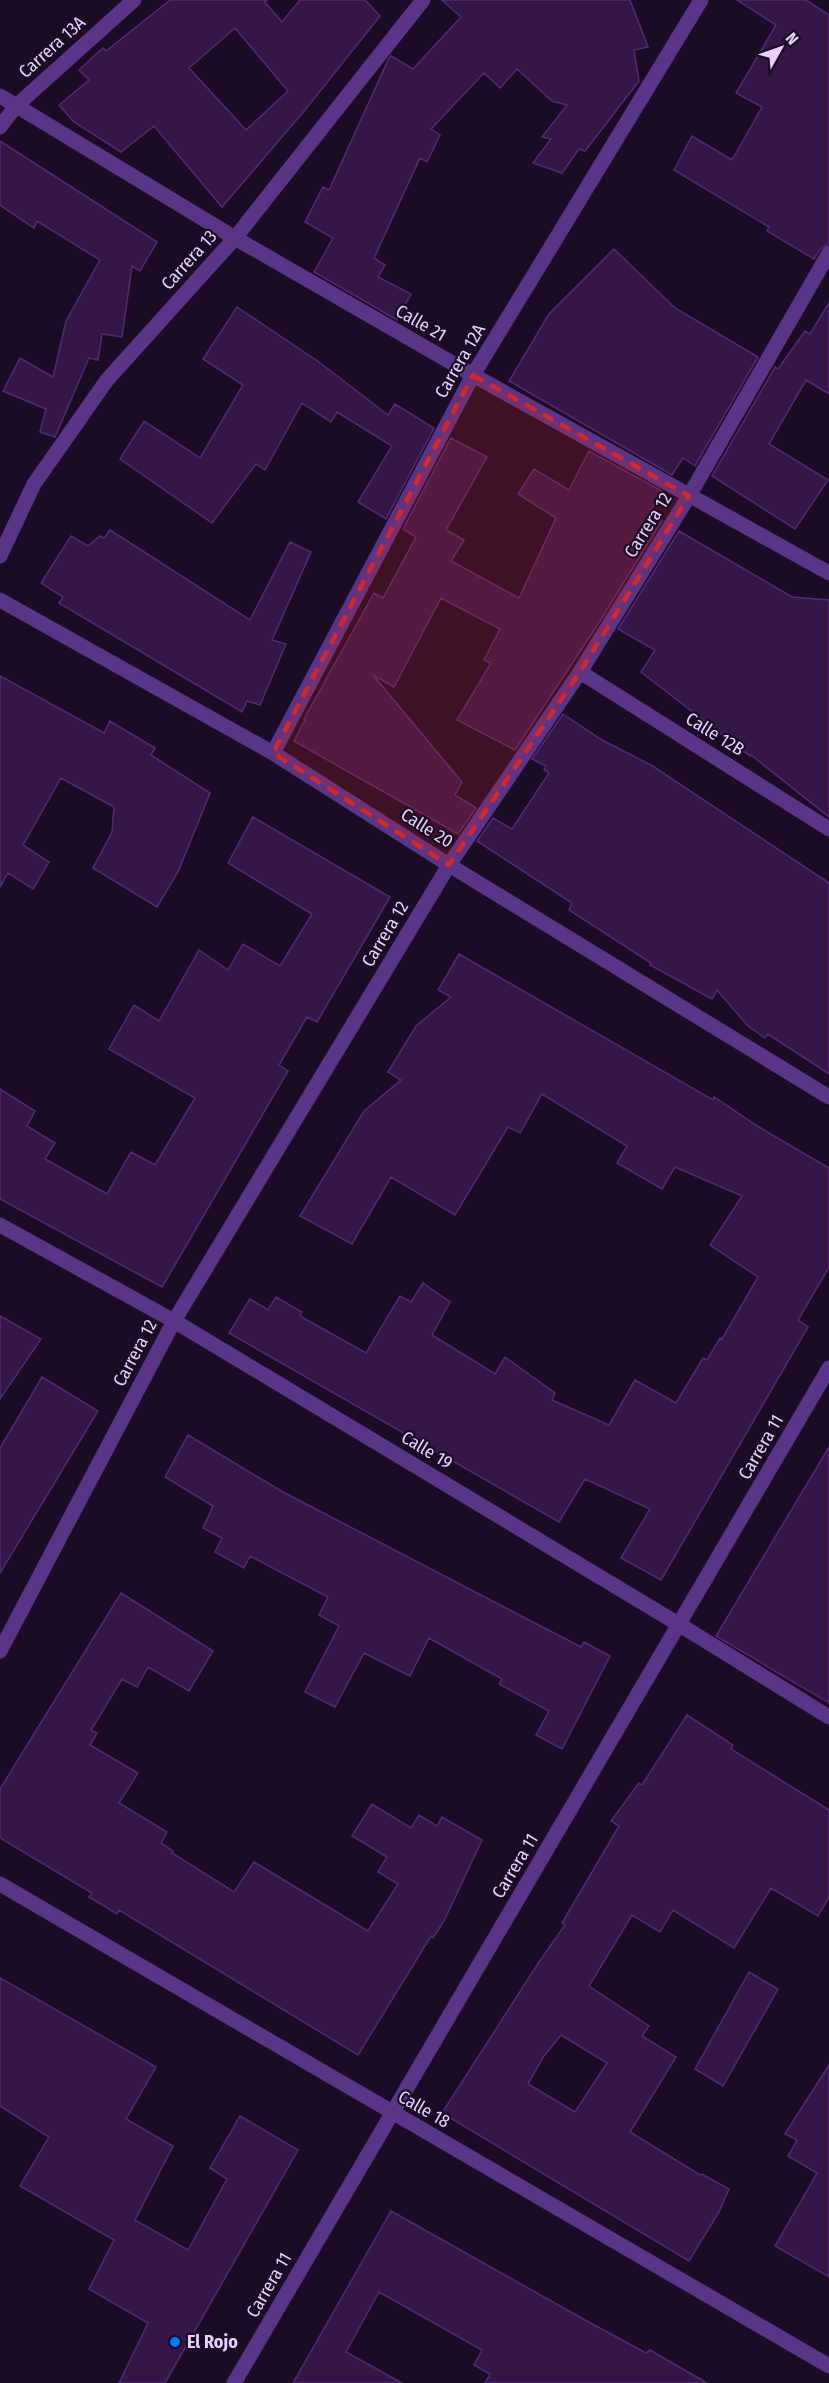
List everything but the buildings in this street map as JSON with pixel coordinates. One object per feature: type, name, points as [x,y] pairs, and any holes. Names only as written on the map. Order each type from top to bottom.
[{"type":"street","name":"Carrera 13A","points":[[0,127],[16,106],[134,0]]},
{"type":"street","name":"Carrera 13","points":[[0,556],[34,484],[107,380],[235,238],[423,0]]},
{"type":"street","name":"Carrera 12A","points":[[273,753],[473,375],[701,0]]},
{"type":"street","name":"Calle 21","points":[[0,96],[235,238],[473,375],[829,573]]},
{"type":"street","name":"Carrera 12","points":[[0,1651],[174,1321],[449,865],[580,672],[689,496],[829,253]]},
{"type":"street","name":"Calle 20","points":[[0,600],[273,753],[449,865],[829,1097]]},
{"type":"street","name":"Calle 12B","points":[[580,672],[829,829]]},
{"type":"street","name":"Calle 19","points":[[0,1225],[174,1321],[680,1625],[829,1718]]},
{"type":"street","name":"Carrera 11","points":[[234,2383],[829,1368]]},
{"type":"street","name":"Calle 18","points":[[0,1884],[829,2366]]},
{"type":"highlighted area","points":[[473,375],[689,496],[580,672],[449,865],[273,753]]},
{"type":"place","name":"El Rojo","points":[[175,2342]]}]
